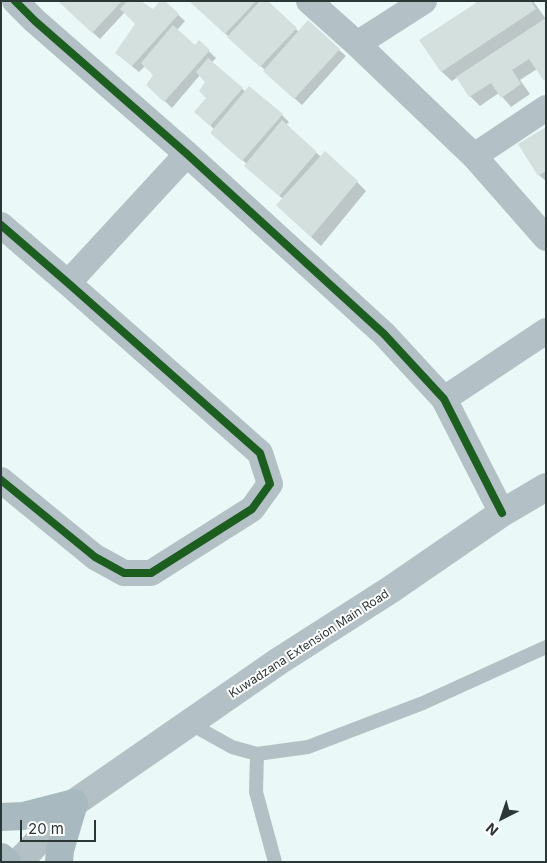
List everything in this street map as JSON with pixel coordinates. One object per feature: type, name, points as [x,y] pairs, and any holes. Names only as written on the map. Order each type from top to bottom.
[{"type":"highway","points":[[1,817],[23,816],[74,803]]},
{"type":"highway","points":[[59,862],[60,850],[74,803]]},
{"type":"highway","points":[[1,857],[7,862]]},
{"type":"street","points":[[15,1],[35,21],[187,154],[384,334],[444,399],[502,514]]},
{"type":"street","points":[[309,1],[357,44],[474,156],[546,238]]},
{"type":"street","points":[[357,44],[424,1]]},
{"type":"street","points":[[474,156],[546,108]]},
{"type":"street","points":[[68,283],[187,154]]},
{"type":"street","points":[[1,226],[260,453],[270,484],[252,509],[151,573],[124,573],[94,557],[1,480]]},
{"type":"street","points":[[444,399],[546,331]]},
{"type":"street","name":"Kuwadzana Extension Main Road","points":[[19,862],[74,803],[279,661],[390,590],[502,514],[546,488]]},
{"type":"lane","points":[[189,723],[232,747],[257,754],[308,747],[423,703],[546,647]]},
{"type":"lane","points":[[257,754],[256,792],[275,862]]},
{"type":"building","points":[[60,1],[122,1],[92,33]]},
{"type":"building","points":[[127,1],[141,1],[153,9],[160,1],[165,1],[179,14],[132,66],[115,53],[135,24],[120,9]]},
{"type":"building","points":[[192,1],[256,1],[225,34],[191,3]]},
{"type":"building","points":[[260,1],[268,1],[297,28],[260,67],[227,37]]},
{"type":"building","points":[[475,1],[531,1],[536,9],[441,72],[419,40],[476,3]]},
{"type":"building","points":[[546,18],[546,79],[544,81],[529,59],[512,70],[521,84],[501,98],[491,83],[469,97],[456,77]]},
{"type":"building","points":[[308,20],[340,49],[294,99],[263,71]]},
{"type":"building","points":[[173,25],[195,45],[199,40],[210,50],[164,102],[146,85],[153,75],[141,63]]},
{"type":"building","points":[[208,58],[243,88],[210,126],[194,112],[206,98],[199,91],[205,82],[196,72]]},
{"type":"building","points":[[249,86],[283,114],[242,161],[210,133]]},
{"type":"building","points":[[282,120],[317,152],[279,196],[244,166]]},
{"type":"building","points":[[546,127],[546,171],[538,176],[518,144]]},
{"type":"building","points":[[325,151],[358,181],[311,237],[276,205]]},
{"type":"cycle path","points":[[15,1],[35,21],[187,154],[384,334],[444,399],[502,513]]},
{"type":"cycle path","points":[[1,225],[260,453],[270,484],[252,509],[151,573],[124,573],[95,557],[1,480]]}]
